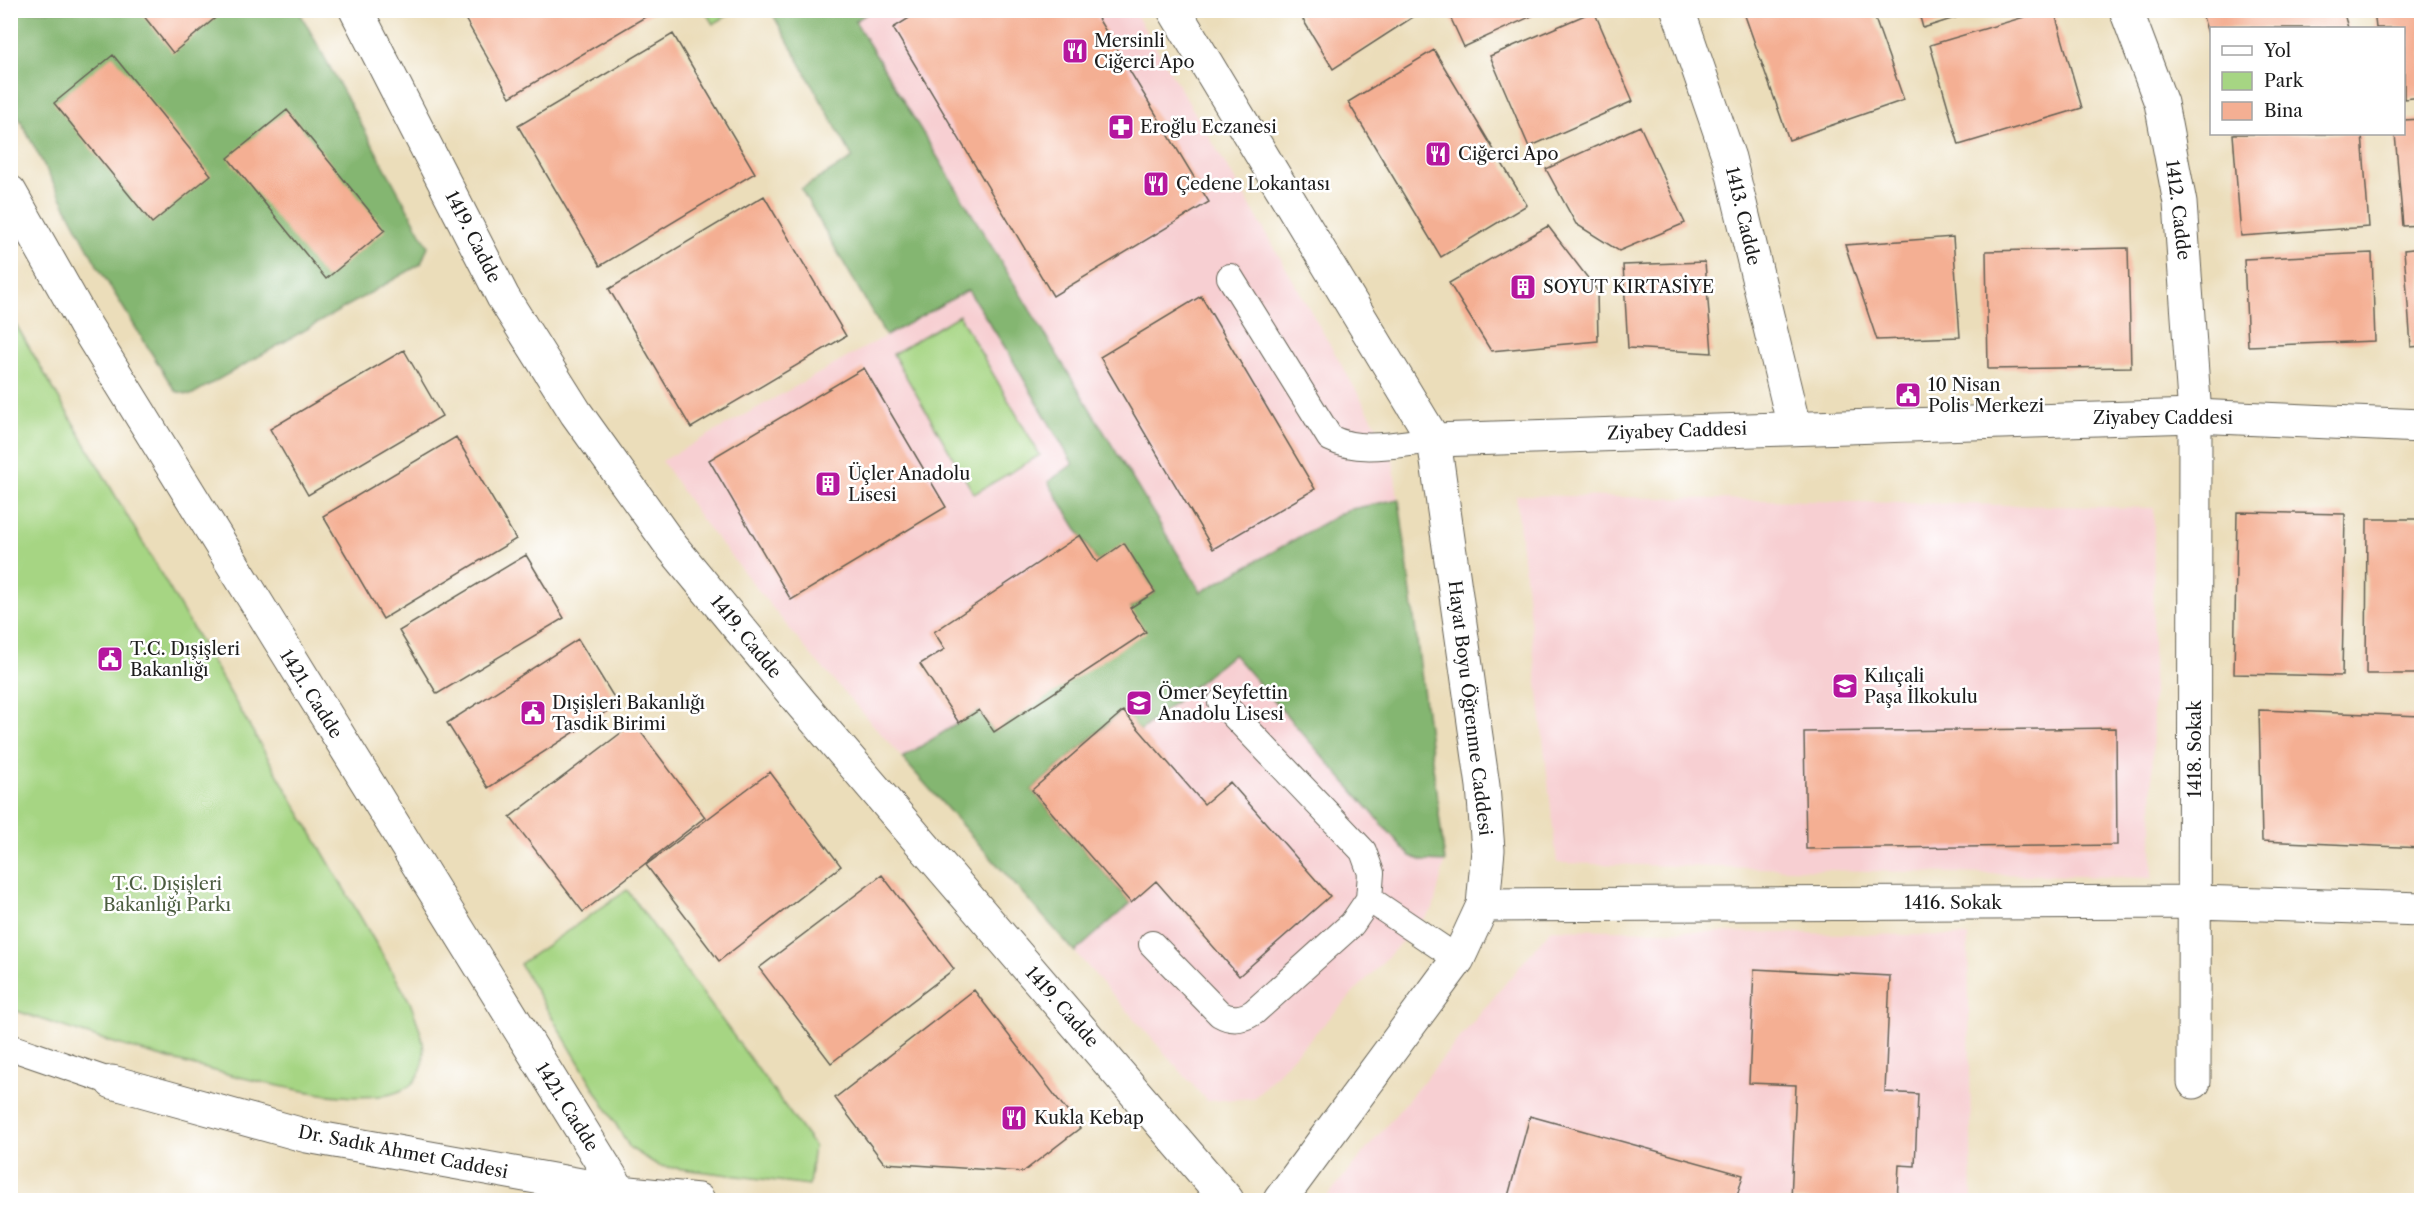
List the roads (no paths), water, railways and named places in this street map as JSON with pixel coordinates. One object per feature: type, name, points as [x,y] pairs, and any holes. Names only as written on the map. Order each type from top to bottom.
[{"type":"street","name":"1419. Cadde","points":[[356,10],[503,297],[576,413],[672,547],[801,703],[1227,1200]]},
{"type":"street","points":[[1174,10],[1434,440]]},
{"type":"street","name":"1413. Cadde","points":[[1677,10],[1729,158],[1794,427]]},
{"type":"street","name":"1412. Cadde","points":[[2126,10],[2161,103],[2180,203],[2195,416]]},
{"type":"street","name":"1421. Cadde","points":[[10,192],[89,333],[620,1192]]},
{"type":"street","name":"Ziyabey Caddesi","points":[[1434,440],[2195,416],[2421,426]]},
{"type":"street","name":"1418. Sokak","points":[[2194,1082],[2195,416]]},
{"type":"street","name":"Hayat Boyu Öğrenme Caddesi","points":[[1280,1200],[1458,959],[1484,906],[1488,850],[1484,786],[1434,440]]},
{"type":"street","name":"1416. Sokak","points":[[1484,906],[2194,902],[2421,909]]},
{"type":"street","name":"Dr. Sadık Ahmet Caddesi","points":[[112,1082],[307,1136],[620,1192],[698,1200]]},
{"type":"lane","points":[[1230,277],[1330,438],[1343,445],[1359,447],[1434,440]]},
{"type":"lane","points":[[1152,944],[1220,1014],[1232,1019],[1239,1018],[1254,1012],[1352,924],[1369,899],[1371,873],[1363,851],[1221,702]]},
{"type":"lane","points":[[1369,899],[1458,959]]},
{"type":"lane","points":[[10,1047],[112,1082]]},
{"type":"place","name":"Mersinli Ciğerci Apo","points":[[1075,51]]},
{"type":"place","name":"Eroğlu Eczanesi","points":[[1121,127]]},
{"type":"place","name":"Ciğerci Apo","points":[[1438,154]]},
{"type":"place","name":"Çedene Lokantası","points":[[1156,184]]},
{"type":"place","name":"SOYUT KIRTASİYE","points":[[1523,287]]},
{"type":"place","name":"10 Nisan Polis Merkezi","points":[[1908,395]]},
{"type":"place","name":"Üçler Anadolu Lisesi","points":[[828,484]]},
{"type":"place","name":"T.C. Dışişleri Bakanlığı","points":[[110,659]]},
{"type":"place","name":"Kılıçali Paşa İlkokulu","points":[[1845,686]]},
{"type":"place","name":"Ömer Seyfettin Anadolu Lisesi","points":[[1139,703]]},
{"type":"place","name":"Dışişleri Bakanlığı Tasdik Birimi","points":[[533,713]]},
{"type":"place","name":"Kukla Kebap","points":[[1014,1118]]},
{"type":"park label","name":"T.C. Dışişleri Bakanlığı Parkı","points":[[167,894]]}]
